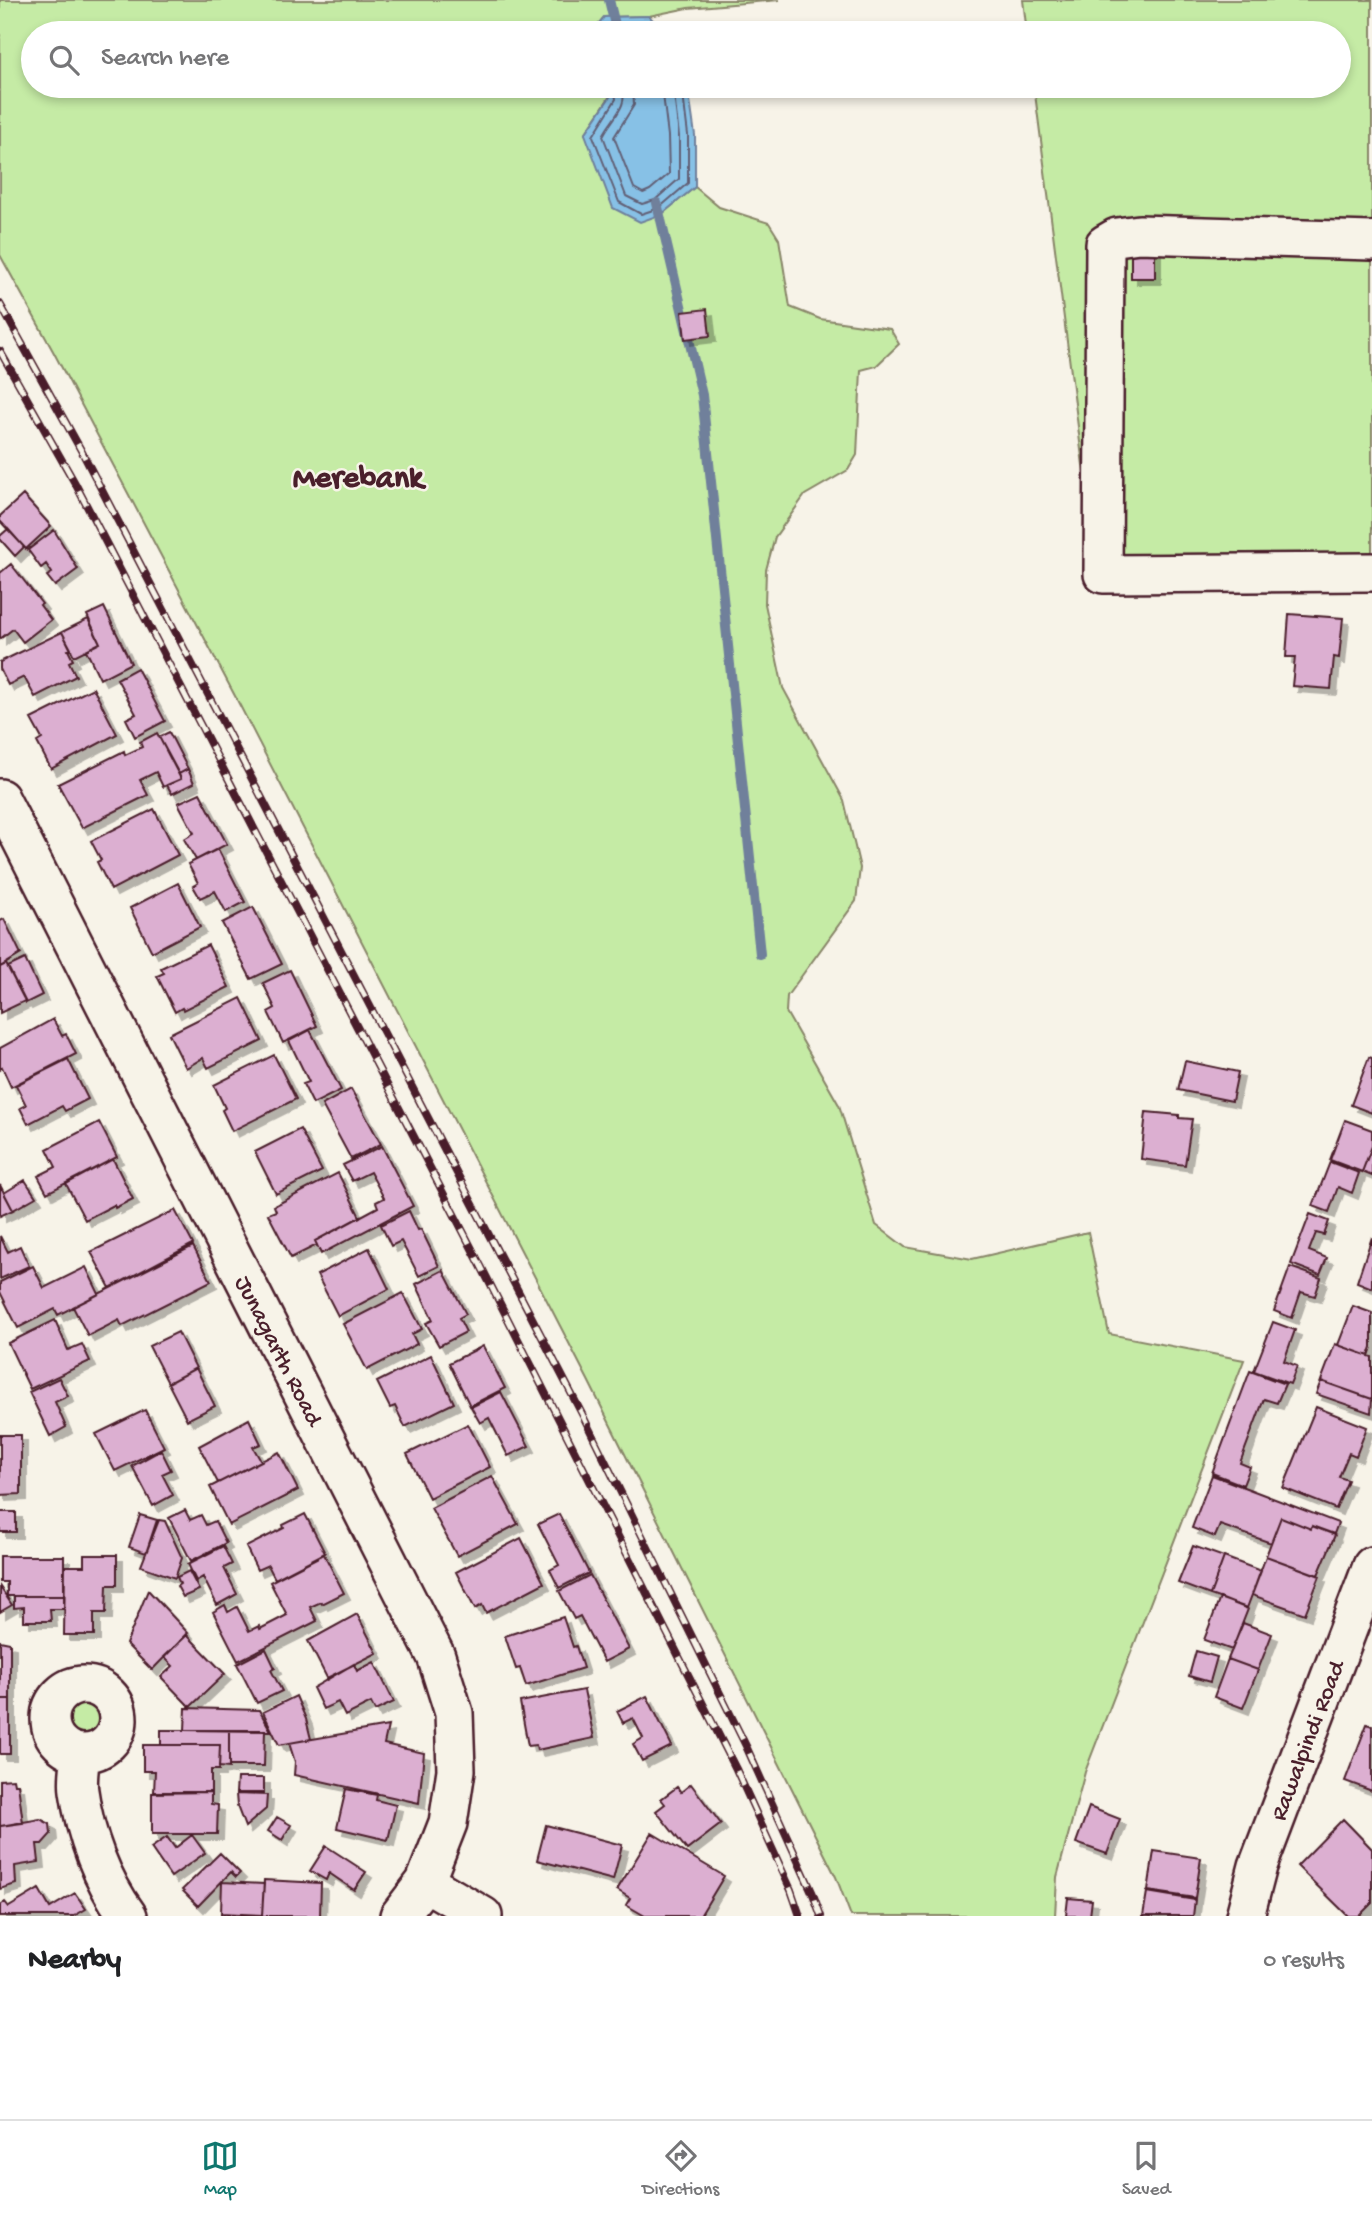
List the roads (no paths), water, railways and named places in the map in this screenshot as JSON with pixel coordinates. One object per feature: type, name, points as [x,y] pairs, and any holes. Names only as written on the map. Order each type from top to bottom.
[{"type":"street","points":[[1372,241],[1139,234],[1117,237],[1105,244],[1103,574],[1372,572]]},
{"type":"street","name":"Junagarth Road","points":[[0,798],[436,1656],[454,1713],[456,1770],[448,1823],[425,1882],[399,1916]]},
{"type":"street","name":"Rawalpindi Road","points":[[1245,1916],[1258,1866],[1372,1566]]},
{"type":"street","points":[[80,1753],[79,1790],[95,1853],[114,1897],[128,1916]]},
{"type":"street","points":[[425,1882],[483,1916]]},
{"type":"water","points":[[649,16],[654,21],[601,21],[604,17]]},
{"type":"water","points":[[609,98],[690,98],[695,135],[695,187],[662,214],[640,222],[613,208],[585,134]]},
{"type":"waterway","points":[[609,0],[614,21]]},
{"type":"waterway","points":[[657,203],[702,395],[760,954]]},
{"type":"railway","points":[[0,304],[82,452],[582,1414],[746,1746],[821,1916]]},
{"type":"railway","points":[[0,351],[76,485],[481,1266],[736,1769],[791,1890],[800,1916]]},
{"type":"district","name":"Merebank","points":[[358,475]]}]
